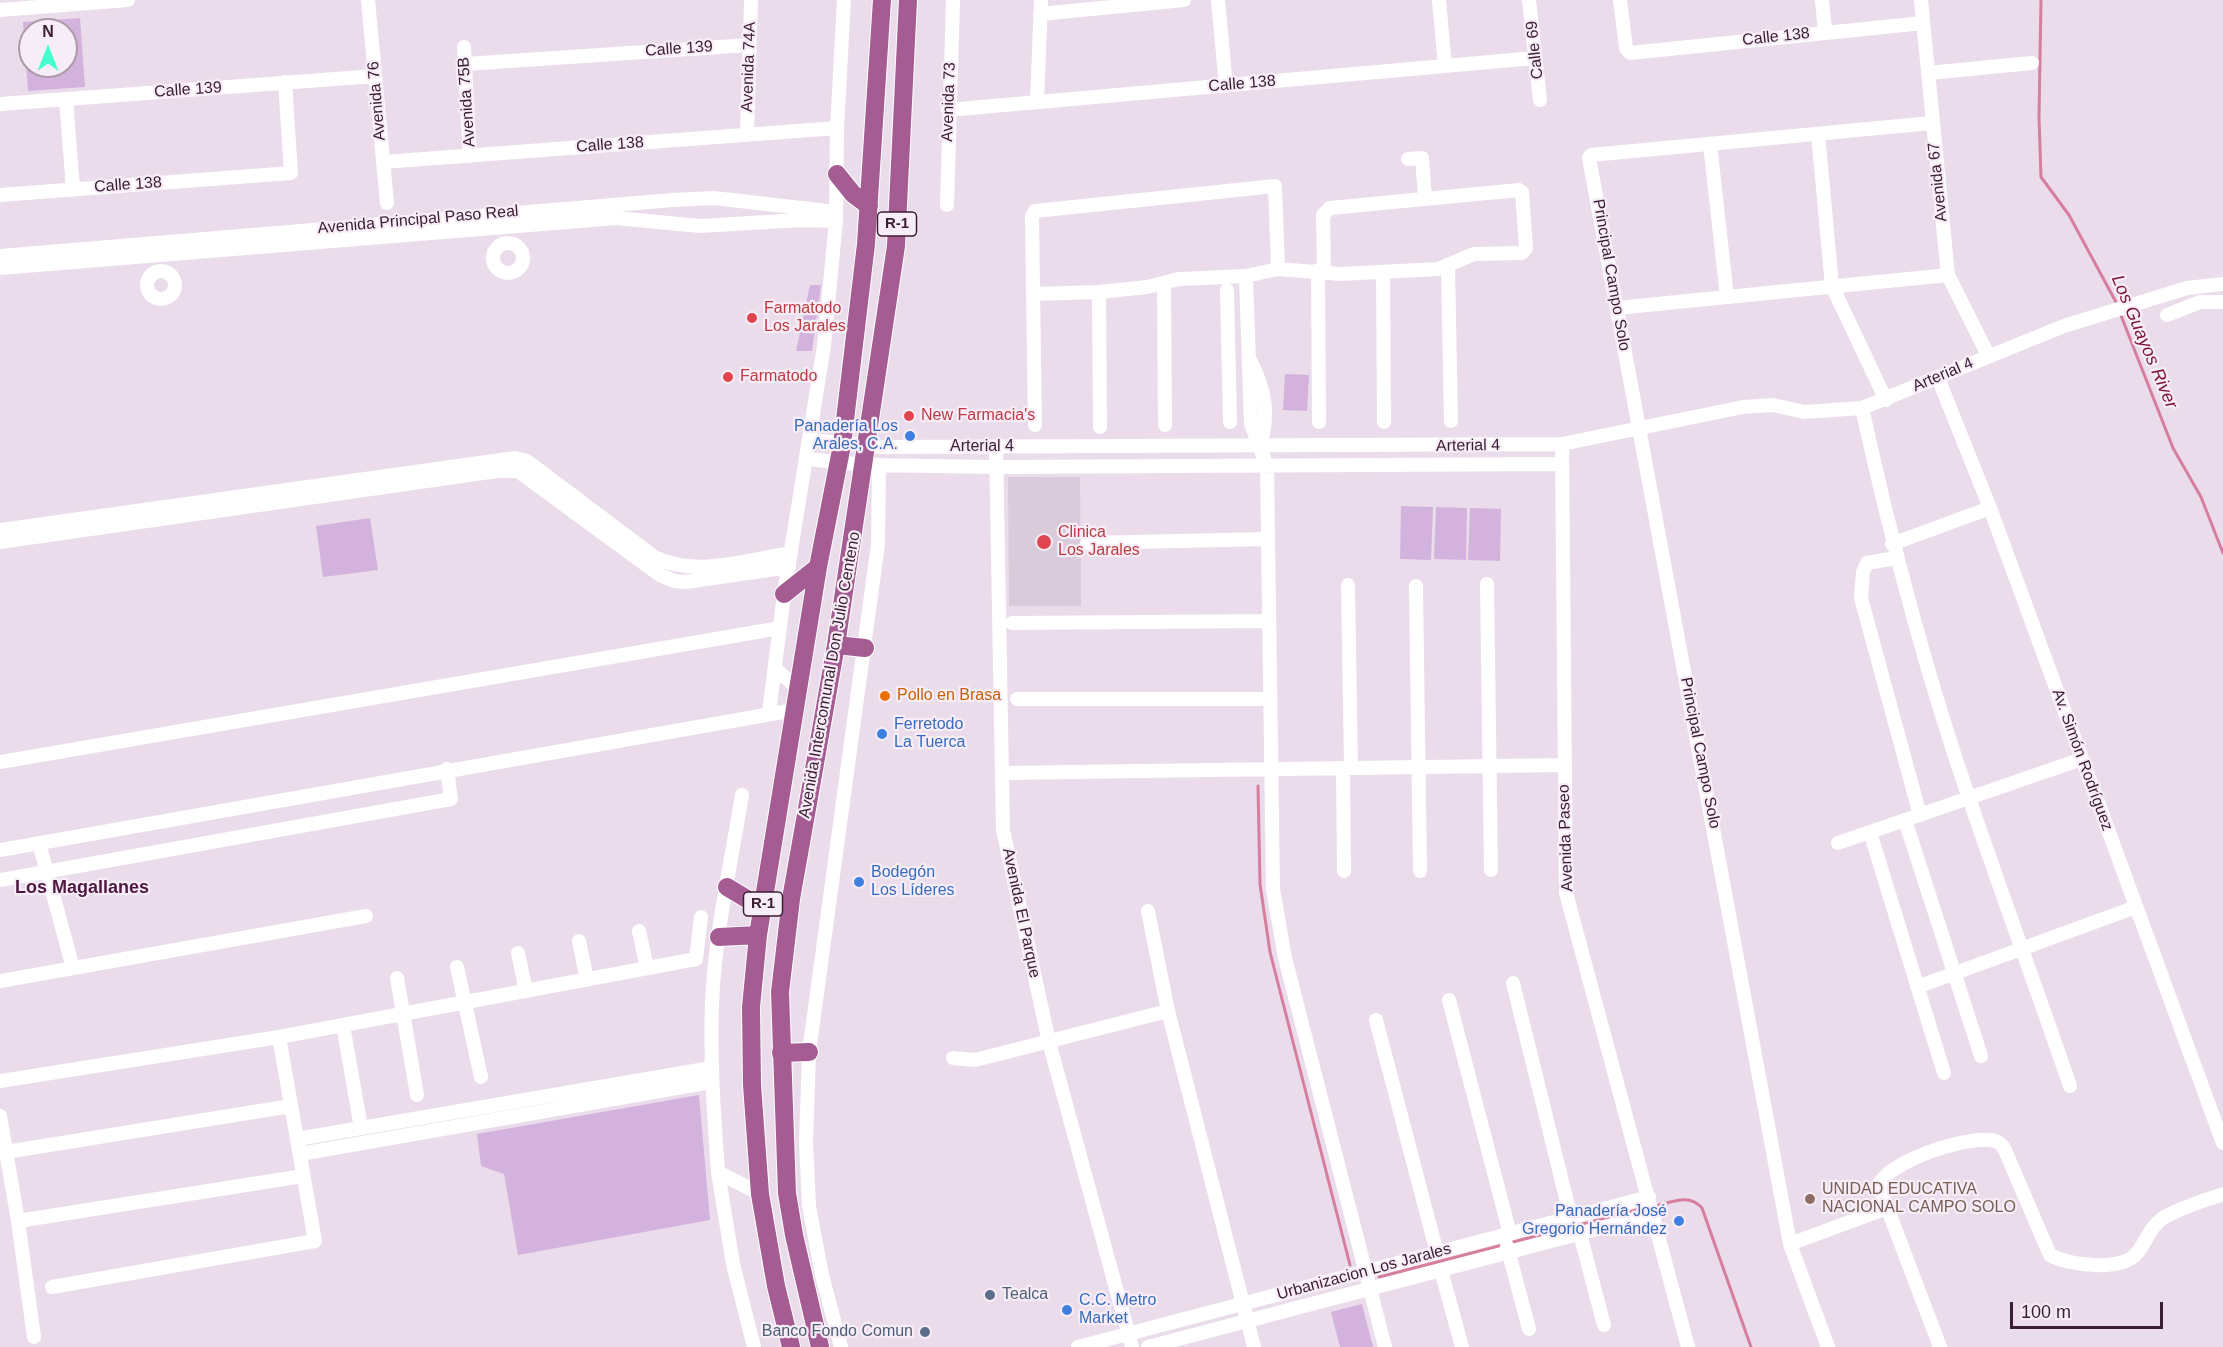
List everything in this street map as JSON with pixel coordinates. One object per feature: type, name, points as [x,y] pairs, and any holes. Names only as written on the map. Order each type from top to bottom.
[{"type":"main road","name":"Avenida Intercomunal Don Julio Centeno","points":[[791,1347],[776,1286],[760,1194],[752,1074],[751,1007],[758,935],[794,710],[842,445],[869,206],[882,0]]},
{"type":"main road","name":"Avenida Intercomunal Don Julio Centeno","points":[[821,1346],[794,1235],[787,1193],[780,993],[791,899],[870,459],[896,246],[908,0]]},
{"type":"main road","points":[[837,174],[853,194],[869,206]]},
{"type":"main road","points":[[784,594],[819,567]]},
{"type":"main road","points":[[836,645],[865,648]]},
{"type":"main road","points":[[727,886],[762,908]]},
{"type":"main road","points":[[718,937],[758,935]]},
{"type":"main road","points":[[782,1053],[809,1052]]},
{"type":"street","points":[[0,10],[22,4],[128,0]]},
{"type":"street","name":"Avenida 76","points":[[368,0],[387,202]]},
{"type":"street","name":"Avenida 74A","points":[[747,135],[752,0]]},
{"type":"street","points":[[769,713],[784,594],[808,459],[824,346],[836,216],[837,128],[844,0]]},
{"type":"street","name":"Avenida 73","points":[[947,205],[952,0]]},
{"type":"street","points":[[1037,102],[1041,7],[1184,0]]},
{"type":"street","points":[[1218,0],[1226,86]]},
{"type":"street","points":[[1438,0],[1445,66]]},
{"type":"street","name":"Calle 69","points":[[1529,0],[1540,100]]},
{"type":"street","name":"Calle 138","points":[[1620,0],[1626,48],[1630,53],[1923,23]]},
{"type":"street","points":[[1822,0],[1825,32]]},
{"type":"street","name":"Avenida 67","points":[[1921,0],[1948,275],[1988,355]]},
{"type":"street","name":"Calle 139","points":[[465,64],[749,45]]},
{"type":"street","name":"Avenida 75B","points":[[464,47],[470,156]]},
{"type":"street","name":"Calle 138","points":[[948,110],[1535,58]]},
{"type":"street","points":[[1928,73],[2032,63]]},
{"type":"street","name":"Calle 139","points":[[0,104],[375,76]]},
{"type":"street","name":"Calle 138","points":[[0,195],[291,173],[285,82]]},
{"type":"street","points":[[66,99],[73,189]]},
{"type":"street","points":[[1727,297],[1710,144],[1932,123]]},
{"type":"street","name":"Calle 138","points":[[383,162],[837,128]]},
{"type":"street","points":[[1818,134],[1832,286],[1886,400]]},
{"type":"street","name":"Principal Campo Solo","points":[[1710,144],[1591,155],[1589,158],[1790,1244],[1828,1347]]},
{"type":"street","points":[[1408,159],[1422,158],[1425,198]]},
{"type":"street","points":[[1035,425],[1032,216],[1035,212],[1273,186],[1276,187],[1278,269]]},
{"type":"street","points":[[1033,294],[1099,292],[1179,279],[1246,276],[1278,269],[1321,271],[1340,274],[1383,272],[1449,266],[1474,254],[1525,251],[1522,192],[1519,190],[1330,208],[1323,215],[1321,271],[1319,422]]},
{"type":"street","name":"Avenida Principal Paso Real","points":[[0,268],[163,249],[510,219],[664,201],[714,198],[836,216]]},
{"type":"street","points":[[664,201],[664,223]]},
{"type":"street","name":"Avenida Principal Paso Real","points":[[510,219],[616,218],[700,226],[836,216]]},
{"type":"street","points":[[508,243],[510,219]]},
{"type":"street","points":[[158,271],[163,249]]},
{"type":"street","name":"Avenida Principal Paso Real","points":[[0,256],[163,249]]},
{"type":"street","points":[[1449,266],[1451,421]]},
{"type":"street","points":[[1383,272],[1384,422]]},
{"type":"street","points":[[1617,308],[1948,275]]},
{"type":"street","points":[[1246,276],[1248,357],[1263,391],[1266,424],[1260,447],[1267,466],[1270,770],[1273,889],[1277,920],[1385,1347]]},
{"type":"street","points":[[1164,283],[1165,425]]},
{"type":"street","name":"Arterial 4","points":[[808,459],[838,463],[996,447],[1562,444],[1743,407],[1773,405],[1804,412],[1862,408],[2064,326],[2104,316],[2187,288],[2223,284]]},
{"type":"street","points":[[1227,290],[1230,422]]},
{"type":"street","points":[[1099,292],[1100,427]]},
{"type":"street","points":[[2167,315],[2200,302],[2222,306]]},
{"type":"street","points":[[1228,331],[1248,331]]},
{"type":"street","name":"Av. Simón Rodríguez","points":[[1938,378],[1990,508],[2223,1143]]},
{"type":"street","points":[[1862,408],[1892,544],[1969,798],[2070,1086]]},
{"type":"street","name":"Arterial 4","points":[[811,440],[842,445],[870,459],[996,468],[1562,464]]},
{"type":"street","points":[[1562,444],[1562,464]]},
{"type":"street","name":"Avenida El Parque","points":[[996,447],[1003,830],[1049,1042],[1130,1340]]},
{"type":"street","name":"Avenida Intercomunal Don Julio Centeno","points":[[842,1347],[822,1275],[809,1206],[806,1142],[809,1052],[878,544],[870,459]]},
{"type":"street","points":[[0,530],[519,465],[527,461],[656,558],[670,565],[698,568],[791,553]]},
{"type":"street","name":"Avenida Paseo","points":[[1562,464],[1566,893],[1688,1347]]},
{"type":"street","points":[[519,465],[660,575],[674,581],[686,582],[789,567]]},
{"type":"street","points":[[0,542],[340,488]]},
{"type":"street","points":[[1892,544],[1990,508]]},
{"type":"street","points":[[1087,543],[1268,539]]},
{"type":"street","points":[[1896,558],[1868,563],[1863,572],[1861,598],[1920,815]]},
{"type":"street","points":[[1487,584],[1491,870]]},
{"type":"street","points":[[1344,871],[1348,585]]},
{"type":"street","points":[[1416,586],[1420,871]]},
{"type":"street","points":[[1012,623],[1268,621]]},
{"type":"street","points":[[0,762],[780,628]]},
{"type":"street","points":[[775,669],[798,688]]},
{"type":"street","points":[[1017,699],[1269,699]]},
{"type":"street","points":[[0,849],[121,830],[447,769],[794,710]]},
{"type":"street","points":[[1838,843],[2082,759]]},
{"type":"street","points":[[1003,773],[1564,765]]},
{"type":"street","points":[[0,880],[451,799],[447,769]]},
{"type":"street","points":[[742,795],[718,937],[712,1001],[711,1075],[718,1172],[733,1264],[754,1347]]},
{"type":"street","points":[[1905,820],[1981,1056]]},
{"type":"street","points":[[121,830],[126,857]]},
{"type":"street","points":[[1870,832],[1944,1073]]},
{"type":"street","points":[[39,843],[73,968]]},
{"type":"street","points":[[1917,987],[2024,950],[2136,907]]},
{"type":"street","points":[[1148,911],[1168,1011],[1254,1347]]},
{"type":"street","points":[[0,981],[366,915]]},
{"type":"street","points":[[0,1081],[279,1037],[696,959],[701,917]]},
{"type":"street","points":[[639,930],[647,968]]},
{"type":"street","points":[[579,941],[587,980]]},
{"type":"street","points":[[518,953],[526,991]]},
{"type":"street","points":[[457,967],[481,1077]]},
{"type":"street","points":[[397,978],[417,1095]]},
{"type":"street","points":[[1513,982],[1571,1218]]},
{"type":"street","points":[[1449,1000],[1529,1329]]},
{"type":"street","points":[[953,1058],[975,1060],[1168,1011]]},
{"type":"street","points":[[1376,1020],[1437,1253]]},
{"type":"street","points":[[343,1025],[361,1128]]},
{"type":"street","points":[[52,1287],[315,1241],[279,1037]]},
{"type":"street","points":[[300,1154],[483,1114],[711,1075]]},
{"type":"street","points":[[6,1152],[291,1106]]},
{"type":"street","points":[[297,1138],[483,1114]]},
{"type":"street","points":[[0,1116],[18,1221],[34,1337]]},
{"type":"street","points":[[1940,1347],[1879,1182],[1906,1161],[1961,1144],[1988,1140],[1998,1142],[2004,1148],[2050,1255],[2080,1264],[2123,1262],[2132,1257],[2161,1219],[2187,1206],[2223,1194]]},
{"type":"street","points":[[718,1172],[760,1194]]},
{"type":"street","points":[[18,1221],[303,1176]]},
{"type":"street","name":"Urbanizacion Los Jarales","points":[[1148,1347],[1441,1270],[1507,1241],[1571,1218],[1651,1205]]},
{"type":"street","name":"Urbanizacion Los Jarales","points":[[1078,1347],[1130,1340],[1243,1304],[1437,1253],[1507,1241],[1580,1234],[1651,1205]]},
{"type":"street","points":[[1790,1244],[1887,1208]]},
{"type":"street","points":[[1580,1234],[1604,1325]]},
{"type":"street","points":[[1441,1270],[1462,1347]]},
{"type":"shaded area","points":[[78,18],[80,18],[85,87],[28,91],[27,78],[78,78]]},
{"type":"shaded area","points":[[810,285],[821,285],[812,351],[796,351]]},
{"type":"shaded area","points":[[1285,374],[1309,375],[1307,411],[1283,410]]},
{"type":"shaded area","name":"Clinica Los Jarales","points":[[1008,477],[1080,477],[1081,606],[1009,606]]},
{"type":"shaded area","points":[[1401,506],[1433,507],[1431,560],[1400,559]]},
{"type":"shaded area","points":[[1436,507],[1467,508],[1466,560],[1434,559]]},
{"type":"shaded area","points":[[1470,508],[1501,509],[1500,561],[1468,560]]},
{"type":"shaded area","points":[[370,518],[378,570],[323,577],[316,526]]},
{"type":"shaded area","points":[[699,1095],[710,1220],[518,1255],[504,1174],[481,1166],[477,1134]]},
{"type":"shaded area","points":[[1362,1304],[1373,1347],[1340,1347],[1331,1312]]},
{"type":"waterway","name":"Los Guayos River","points":[[2041,0],[2039,117],[2041,177],[2069,215],[2117,304]]},
{"type":"waterway","name":"Los Guayos River","points":[[2120,313],[2173,448],[2201,497],[2223,553]]},
{"type":"waterway","points":[[1258,786],[1260,884],[1270,952],[1350,1265]]},
{"type":"waterway","points":[[1655,1206],[1686,1200],[1697,1203],[1702,1208],[1751,1347]]},
{"type":"waterway","points":[[1509,1243],[1645,1208]]},
{"type":"waterway","points":[[1379,1277],[1503,1245]]},
{"type":"place","name":"Farmatodo Los Jarales","points":[[752,318]]},
{"type":"place","name":"Farmatodo","points":[[728,377]]},
{"type":"place","name":"New Farmacia's","points":[[909,416]]},
{"type":"place","name":"Panadería Los Arales, C.A.","points":[[910,436]]},
{"type":"place","name":"Clinica Los Jarales","points":[[1044,542]]},
{"type":"place","name":"Pollo en Brasa","points":[[885,696]]},
{"type":"place","name":"Ferretodo La Tuerca","points":[[882,734]]},
{"type":"place","name":"Bodegón Los Líderes","points":[[859,882]]},
{"type":"place","name":"UNIDAD EDUCATIVA NACIONAL CAMPO SOLO","points":[[1810,1199]]},
{"type":"place","name":"Panadería José Gregorio Hernández","points":[[1679,1221]]},
{"type":"place","name":"Tealca","points":[[990,1295]]},
{"type":"place","name":"C.C. Metro Market","points":[[1067,1310]]},
{"type":"place","name":"Banco Fondo Comun","points":[[925,1332]]},
{"type":"district","name":"Los Magallanes","points":[[82,888]]}]
